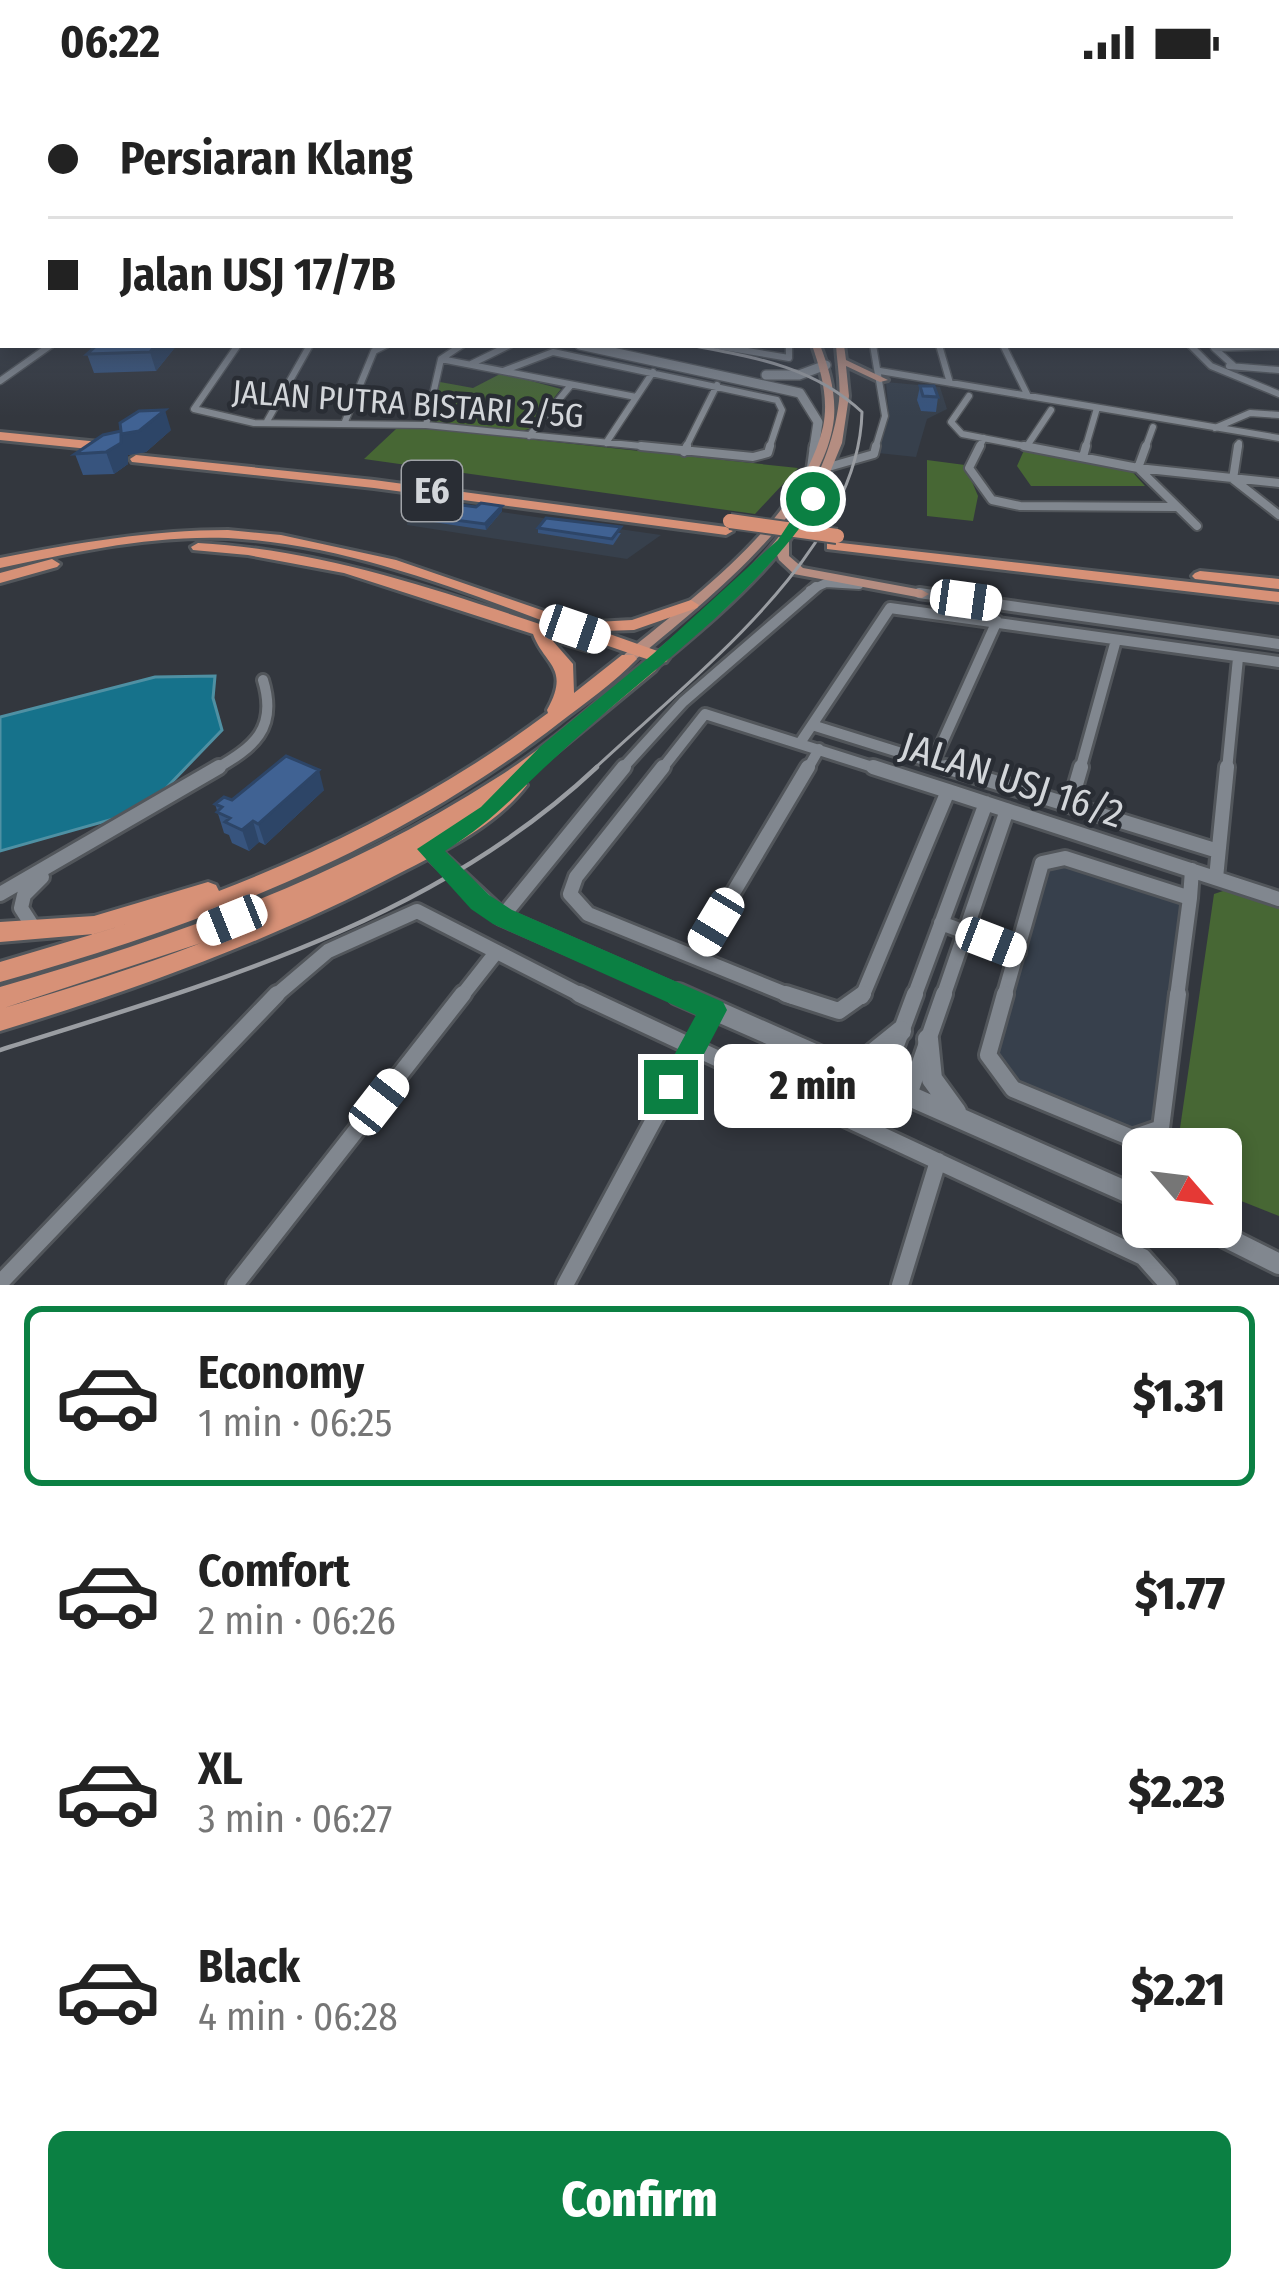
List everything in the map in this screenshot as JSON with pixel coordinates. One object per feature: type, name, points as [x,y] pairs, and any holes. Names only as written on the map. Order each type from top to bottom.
[{"type":"highway","points":[[0,436],[119,448]]},
{"type":"highway","points":[[0,447],[104,456]]},
{"type":"highway","name":"E6","points":[[143,455],[474,486],[835,541],[1279,597]]},
{"type":"highway","points":[[0,563],[142,539],[247,536],[349,554],[544,618],[644,659]]},
{"type":"highway","name":"E6","points":[[835,541],[1279,584]]},
{"type":"highway","points":[[0,578],[116,552],[235,547],[319,560],[644,659]]},
{"type":"highway","points":[[544,618],[587,627],[634,625],[691,604]]},
{"type":"highway","points":[[518,624],[545,639],[564,664],[565,694],[551,720]]},
{"type":"highway","points":[[0,972],[183,913],[343,845],[446,791],[644,659]]},
{"type":"highway","points":[[0,1020],[197,956],[309,910],[429,849],[489,813],[644,659]]},
{"type":"highway","points":[[0,998],[184,939],[321,882],[475,802],[549,751]]},
{"type":"highway","points":[[2,933],[118,919],[343,845]]},
{"type":"main road","points":[[593,348],[800,394],[818,422],[812,468]]},
{"type":"main road","points":[[624,348],[780,377],[825,363]]},
{"type":"main road","points":[[818,348],[825,363]]},
{"type":"main road","points":[[644,659],[792,500],[812,468],[829,423],[826,348]]},
{"type":"main road","points":[[644,659],[784,543],[832,466],[846,411],[841,348]]},
{"type":"main road","points":[[844,362],[881,376]]},
{"type":"main road","points":[[784,543],[783,556],[799,571],[922,594]]},
{"type":"street","points":[[0,381],[47,348]]},
{"type":"street","name":"JALAN PUTRA BISTARI 2/5G","points":[[236,348],[194,406],[200,411],[266,423],[426,424],[753,457],[769,449],[781,404],[717,386]]},
{"type":"street","points":[[266,423],[308,348]]},
{"type":"street","points":[[344,424],[374,352],[381,348]]},
{"type":"street","points":[[426,424],[441,359],[458,348]]},
{"type":"street","points":[[471,364],[504,348]]},
{"type":"street","points":[[737,348],[789,358],[789,348]]},
{"type":"street","points":[[832,466],[874,454],[885,416],[874,348]]},
{"type":"street","points":[[941,348],[950,383]]},
{"type":"street","points":[[1005,348],[1028,396]]},
{"type":"street","points":[[1193,348],[1211,366],[1279,394]]},
{"type":"street","points":[[1215,348],[1234,366]]},
{"type":"street","points":[[502,371],[553,352],[717,386],[684,452]]},
{"type":"street","points":[[441,359],[636,397]]},
{"type":"street","points":[[1211,366],[1279,370]]},
{"type":"street","points":[[606,443],[653,372]]},
{"type":"street","points":[[881,376],[950,383],[1279,438]]},
{"type":"street","points":[[529,436],[571,385]]},
{"type":"street","points":[[969,396],[950,427],[984,438],[1138,468],[1279,483]]},
{"type":"street","points":[[1082,457],[1097,408]]},
{"type":"street","points":[[1028,446],[1051,410]]},
{"type":"street","points":[[1095,424],[1110,410]]},
{"type":"street","points":[[1215,428],[1250,413],[1279,415]]},
{"type":"street","points":[[1138,468],[1153,427]]},
{"type":"street","points":[[984,438],[969,467],[992,500],[1020,506],[1176,507]]},
{"type":"street","points":[[1233,479],[1239,443]]},
{"type":"street","points":[[1138,468],[1198,526]]},
{"type":"street","points":[[1233,479],[1279,515]]},
{"type":"street","points":[[502,917],[651,736],[806,592],[841,583],[1279,644]]},
{"type":"street","points":[[800,743],[890,608],[1279,662]]},
{"type":"street","points":[[933,763],[997,621]]},
{"type":"street","points":[[1070,805],[1116,640]]},
{"type":"street","points":[[1216,878],[1238,658]]},
{"type":"street","points":[[0,894],[250,749],[267,731],[273,712],[263,680]]},
{"type":"street","name":"JALAN USJ 16/2","points":[[695,957],[580,909],[570,894],[576,877],[705,714],[1279,899]]},
{"type":"street","name":"JALAN USJ 16/2","points":[[812,725],[1219,851]]},
{"type":"street","points":[[819,749],[695,957],[812,1005],[835,1012],[851,1009],[862,998],[948,791]]},
{"type":"street","points":[[882,1083],[986,803]]},
{"type":"street","points":[[909,1095],[1007,810]]},
{"type":"street","points":[[429,849],[480,902],[502,917],[1122,1190]]},
{"type":"street","points":[[1190,898],[1065,858],[1042,863],[988,1054],[1013,1089],[1132,1138],[1161,1128],[1190,898],[1192,870]]},
{"type":"street","points":[[35,930],[21,908],[24,895],[52,866]]},
{"type":"street","points":[[0,1282],[286,984],[328,951],[417,910],[428,911],[455,935],[494,956],[1143,1257],[1168,1285]]},
{"type":"street","points":[[941,923],[1018,952]]},
{"type":"street","points":[[235,1285],[494,956]]},
{"type":"street","points":[[565,1285],[713,1010]]},
{"type":"street","points":[[831,1062],[870,1056],[901,1031]]},
{"type":"street","points":[[928,1039],[935,1092],[964,1119]]},
{"type":"street","points":[[900,1285],[938,1160]]},
{"type":"street","points":[[1242,1246],[1279,1264]]},
{"type":"shaded area","points":[[886,382],[940,387],[947,409],[927,419],[916,457],[878,453],[889,415]]},
{"type":"shaded area","points":[[411,499],[661,535],[627,559],[407,525]]},
{"type":"shaded area","points":[[1067,863],[1183,901],[1154,1121],[1128,1128],[1018,1086],[996,1054],[1047,867]]},
{"type":"green space","points":[[502,373],[561,389],[529,429],[518,432],[431,423],[440,382],[473,388]]},
{"type":"green space","points":[[424,428],[798,468],[755,514],[364,459],[396,429]]},
{"type":"green space","points":[[1025,448],[1128,467],[1145,486],[1031,486],[1017,466]]},
{"type":"green space","points":[[927,460],[965,465],[978,496],[973,521],[927,516]]},
{"type":"green space","points":[[1232,888],[1279,904],[1279,1216],[1242,1201],[1242,1128],[1180,1128],[1214,894]]},
{"type":"water","points":[[215,676],[213,698],[222,730],[145,810],[0,851],[0,717],[155,677]]},
{"type":"building","points":[[94,348],[153,348],[150,352],[87,354]]},
{"type":"building","points":[[920,386],[934,386],[938,397],[923,396]]},
{"type":"building","points":[[165,410],[139,431],[121,434],[121,443],[106,452],[75,454],[103,435],[121,431],[120,423],[139,411]]},
{"type":"building","points":[[446,503],[502,506],[485,524],[432,517]]},
{"type":"building","points":[[546,518],[621,527],[612,539],[538,528]]},
{"type":"building","points":[[286,756],[319,770],[258,824],[253,821],[242,830],[225,822],[230,818],[217,812],[222,807],[215,804],[224,797],[232,800]]},
{"type":"tram line","points":[[593,770],[762,610],[832,515],[854,464],[862,412],[843,396],[781,366],[705,348]]},
{"type":"tram line","points":[[0,1050],[238,972],[391,907],[464,868],[532,821],[597,767]]},
{"type":"route","points":[[671,1087],[713,1010],[502,917],[480,902],[429,849],[489,813],[549,751],[758,569],[784,543],[813,499]]}]
